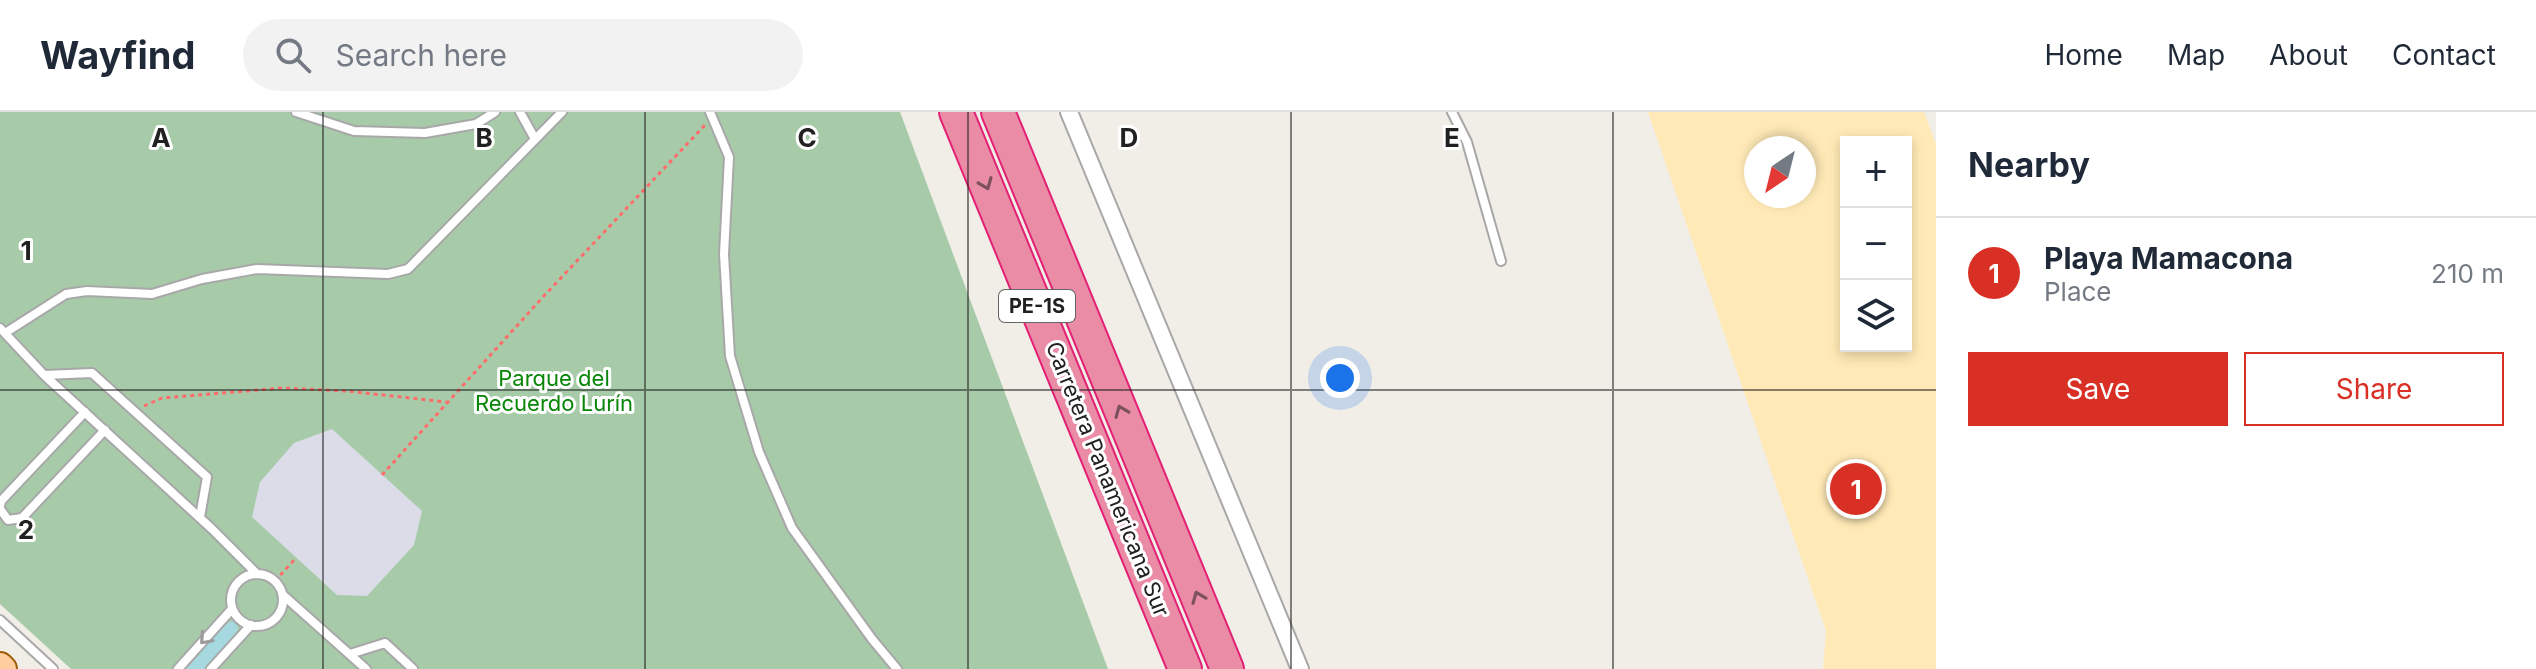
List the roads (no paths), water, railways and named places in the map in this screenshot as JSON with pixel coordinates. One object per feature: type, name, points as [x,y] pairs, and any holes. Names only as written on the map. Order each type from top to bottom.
[{"type":"highway","name":"Carretera Panamericana Sur","points":[[956,112],[1185,669]]},
{"type":"highway","name":"Carretera Panamericana Sur","points":[[998,112],[1227,669]]},
{"type":"highway","points":[[1117,501],[1163,669]]},
{"type":"street","points":[[1069,112],[1300,669]]},
{"type":"lane","points":[[296,112],[354,131],[425,133],[476,124],[495,112]]},
{"type":"lane","points":[[520,112],[535,139]]},
{"type":"lane","points":[[257,574],[200,517],[44,375],[2,330],[66,294],[87,291],[152,294],[202,279],[257,269],[388,274],[408,269],[562,112]]},
{"type":"lane","points":[[1452,112],[1467,142],[1501,261]]},
{"type":"lane","points":[[711,114],[729,157],[724,254],[730,356],[759,452],[792,528],[897,669]]},
{"type":"lane","points":[[44,375],[92,373],[207,477],[200,517]]},
{"type":"lane","points":[[85,412],[1,501],[0,507],[8,520],[22,518],[105,430]]},
{"type":"lane","points":[[283,595],[277,618],[262,626],[241,621],[232,609],[232,592],[236,585],[249,575],[266,575],[275,581],[283,595],[366,669]]},
{"type":"lane","points":[[178,669],[232,609]]},
{"type":"lane","points":[[0,620],[53,669]]},
{"type":"lane","points":[[211,669],[251,625]]},
{"type":"lane","points":[[350,654],[385,643],[413,669]]},
{"type":"water","points":[[234,621],[238,627],[237,633],[204,669],[185,669],[226,623]]},
{"type":"place","name":"Playa Mamacona","points":[[1856,489]]},
{"type":"park label","name":"Parque del Recuerdo Lurín","points":[[554,390]]}]
